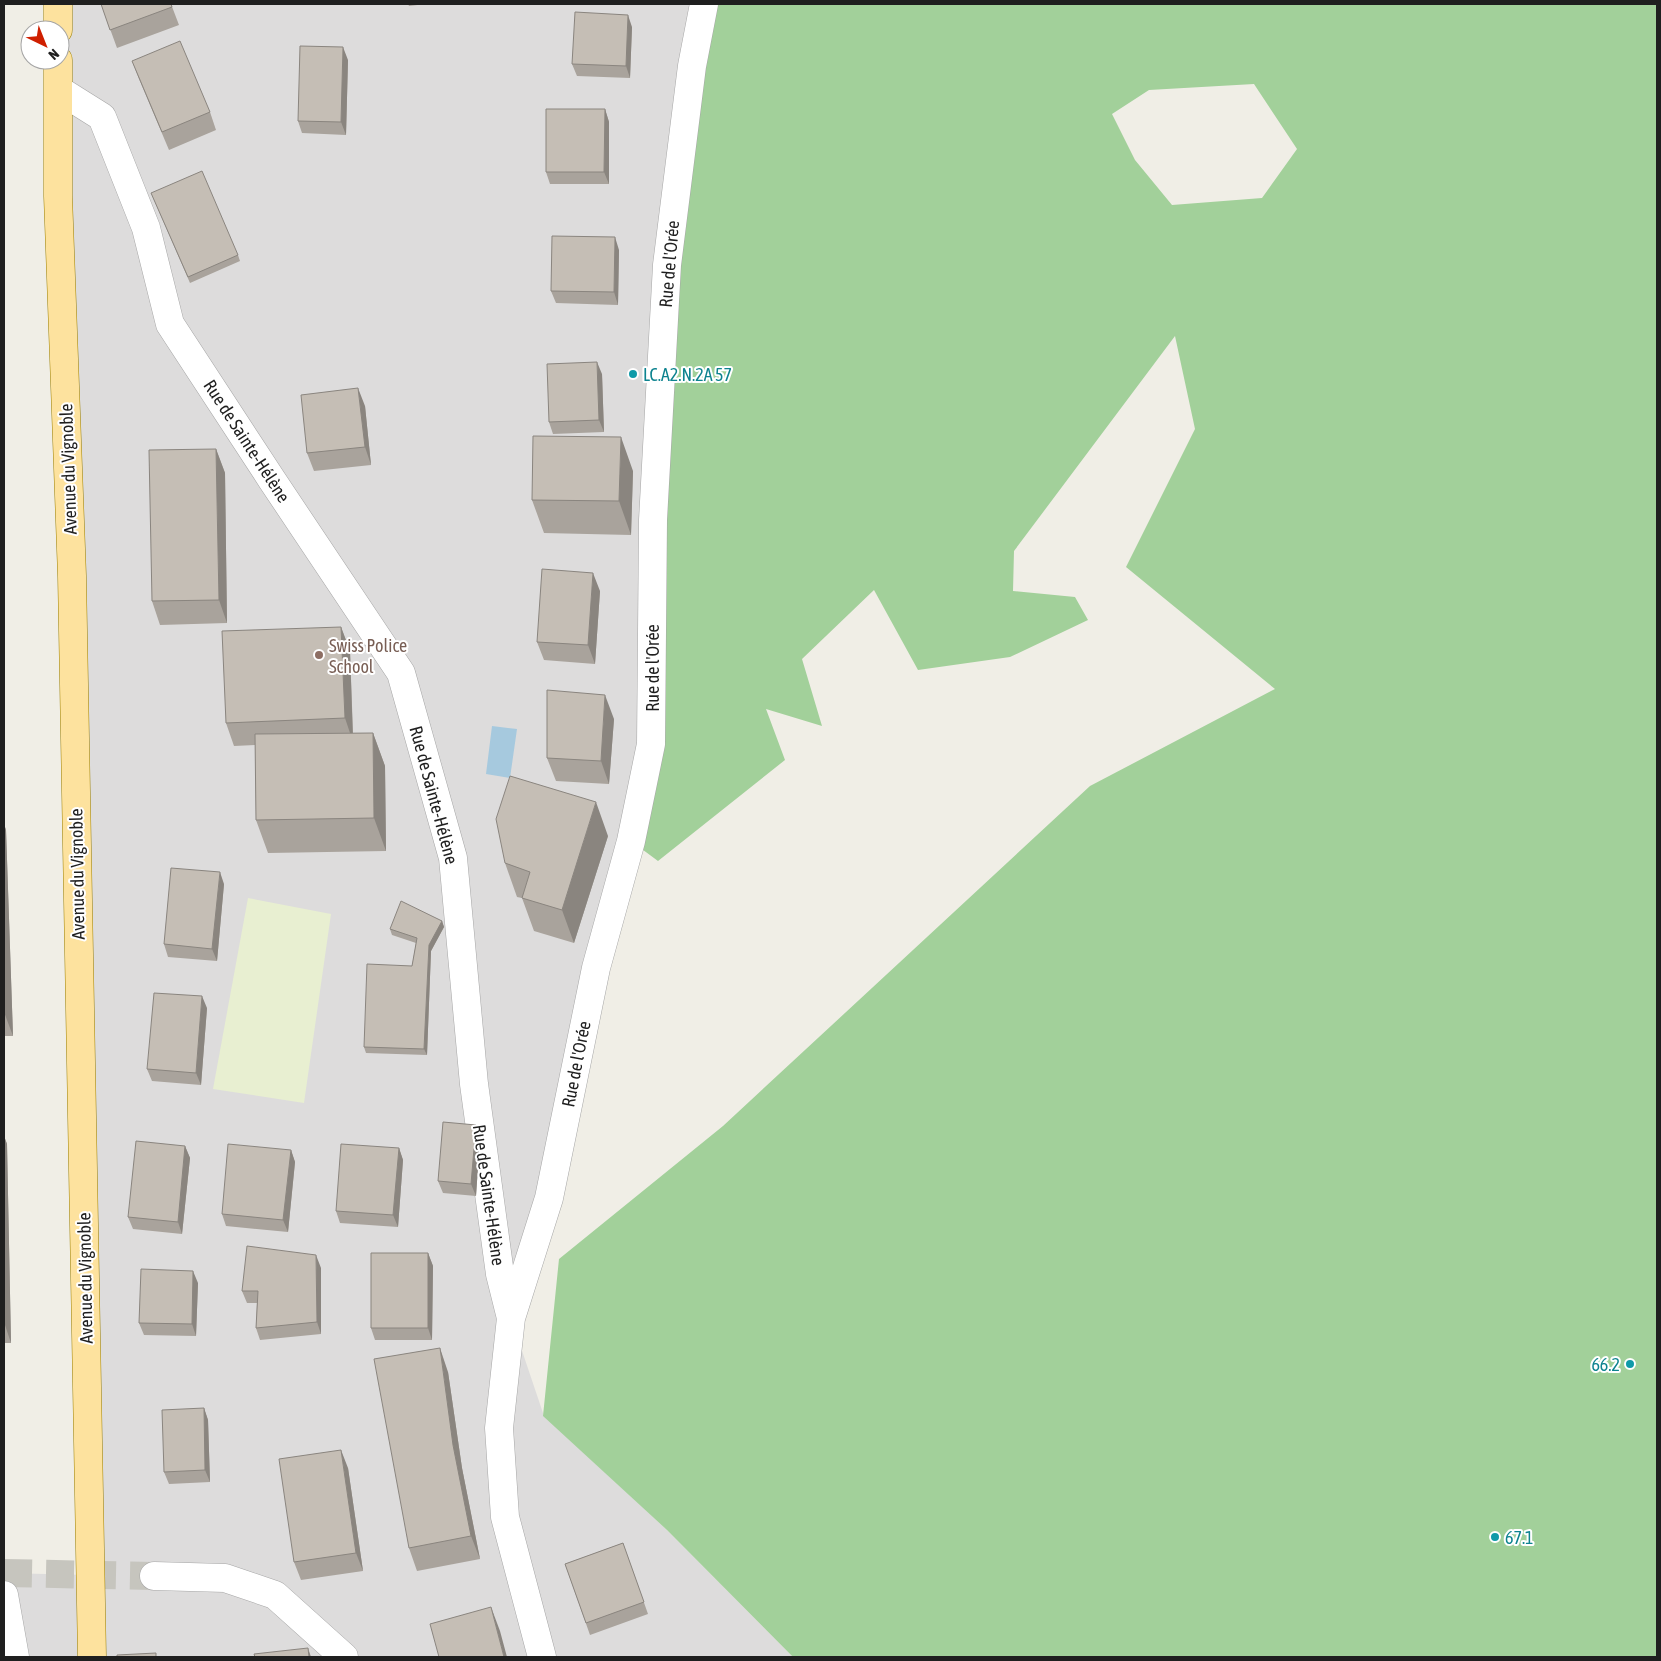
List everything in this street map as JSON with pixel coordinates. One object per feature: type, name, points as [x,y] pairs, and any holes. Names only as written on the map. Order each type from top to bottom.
[{"type":"main road","points":[[58,4],[58,20]]},
{"type":"main road","name":"Avenue du Vignoble","points":[[58,70],[58,196],[72,576],[92,1657]]},
{"type":"street","name":"Rue de l'Orée","points":[[511,1318],[549,1198],[596,968],[630,841],[652,744],[653,520],[667,265],[692,66],[704,4]]},
{"type":"street","name":"Rue de Sainte-Hélène","points":[[59,90],[102,117],[146,228],[170,324],[401,673],[453,858],[474,1084],[500,1274],[511,1318],[499,1428],[505,1516],[542,1657]]},
{"type":"street","points":[[154,1576],[224,1578],[275,1595],[344,1657]]},
{"type":"street","points":[[4,1595],[15,1657]]},
{"type":"shaded area","points":[[57,4],[704,4],[651,744],[511,1318],[544,1416],[667,1530],[793,1657],[4,1657],[4,1573],[88,1575],[61,70],[70,70],[70,20],[59,20]]},
{"type":"green space","points":[[704,4],[1657,4],[1657,1657],[793,1657],[667,1530],[543,1416],[559,1259],[723,1126],[1090,786],[1275,689],[1126,567],[1195,429],[1175,336],[1014,551],[1013,591],[1075,597],[1088,620],[1010,657],[918,670],[874,590],[802,659],[822,726],[766,709],[785,760],[658,861],[631,841],[653,520]],"holes":[[[1254,84],[1297,149],[1262,198],[1172,205],[1135,160],[1112,114],[1149,90]]]},
{"type":"green space","points":[[248,898],[331,914],[304,1103],[213,1089]]},
{"type":"water","points":[[492,726],[517,729],[510,778],[486,774]]},
{"type":"building","points":[[101,4],[171,4],[172,7],[110,30]]},
{"type":"building","points":[[575,12],[628,15],[626,66],[572,64]]},
{"type":"building","points":[[180,41],[210,112],[162,132],[132,61]]},
{"type":"building","points":[[300,46],[343,47],[341,122],[298,121]]},
{"type":"building","points":[[546,109],[605,109],[604,172],[546,172]]},
{"type":"building","points":[[202,171],[238,255],[188,277],[151,193]]},
{"type":"building","points":[[552,236],[615,237],[614,292],[551,291]]},
{"type":"building","points":[[597,362],[599,420],[549,422],[547,364]]},
{"type":"building","points":[[358,388],[365,447],[307,453],[301,395]]},
{"type":"building","points":[[533,436],[621,437],[619,501],[532,500]]},
{"type":"building","points":[[216,449],[219,600],[152,601],[149,450]]},
{"type":"building","points":[[542,569],[593,573],[588,645],[537,642]]},
{"type":"building","points":[[341,627],[345,718],[226,723],[222,631]]},
{"type":"building","points":[[547,690],[605,695],[601,761],[547,758]]},
{"type":"building","points":[[373,733],[374,818],[256,820],[255,734]]},
{"type":"building","points":[[510,776],[596,802],[562,910],[522,898],[530,872],[505,863],[496,819]]},
{"type":"building","points":[[171,868],[220,872],[212,949],[164,944]]},
{"type":"building","points":[[401,901],[442,921],[429,945],[424,1049],[364,1047],[367,964],[412,966],[417,938],[390,929]]},
{"type":"building","points":[[154,993],[202,996],[196,1073],[147,1069]]},
{"type":"building","points":[[443,1122],[476,1125],[471,1184],[438,1181]]},
{"type":"building","points":[[136,1141],[185,1146],[178,1222],[128,1217]]},
{"type":"building","points":[[228,1144],[291,1150],[283,1220],[222,1214]]},
{"type":"building","points":[[341,1144],[399,1148],[393,1215],[336,1211]]},
{"type":"building","points":[[247,1246],[316,1255],[317,1322],[256,1328],[258,1291],[242,1291]]},
{"type":"building","points":[[371,1253],[428,1253],[428,1328],[371,1328]]},
{"type":"building","points":[[141,1269],[193,1271],[192,1324],[139,1323]]},
{"type":"building","points":[[440,1348],[453,1445],[471,1536],[409,1548],[374,1359]]},
{"type":"building","points":[[204,1408],[205,1470],[164,1472],[162,1410]]},
{"type":"building","points":[[341,1450],[356,1553],[294,1562],[279,1459]]},
{"type":"building","points":[[623,1543],[644,1602],[586,1623],[565,1564]]},
{"type":"building","points":[[491,1607],[504,1657],[439,1657],[430,1624]]},
{"type":"building","points":[[308,1648],[309,1657],[255,1657],[254,1654]]},
{"type":"building","points":[[156,1653],[156,1657],[117,1657],[117,1655]]},
{"type":"tunnel","points":[[4,1573],[154,1576]]},
{"type":"place","name":"LC.A2.N.2A 57","points":[[633,374]]},
{"type":"place","name":"Swiss Police School","points":[[319,655]]},
{"type":"place","name":"66.2","points":[[1630,1364]]},
{"type":"place","name":"67.1","points":[[1495,1537]]}]
